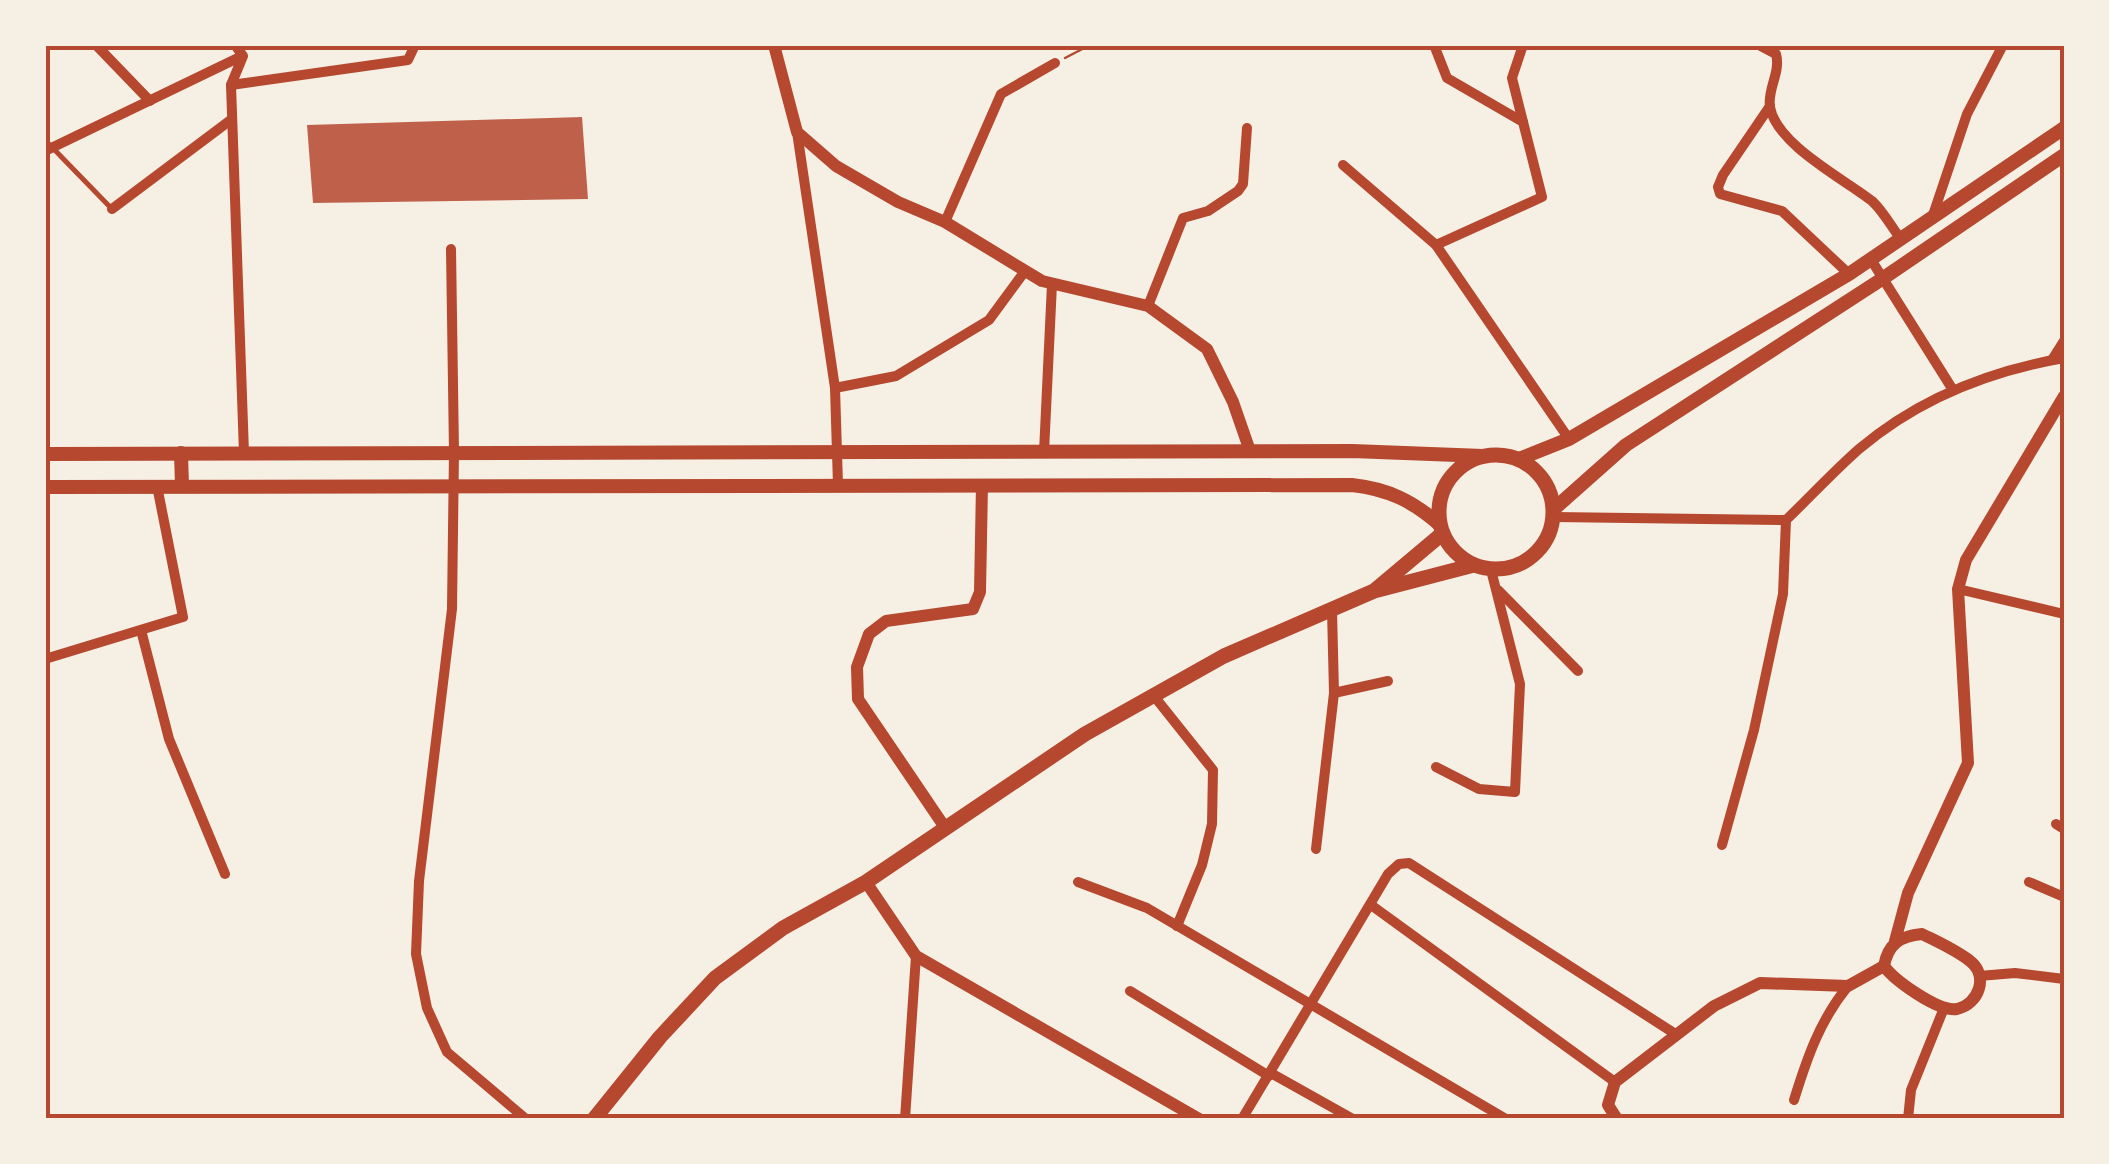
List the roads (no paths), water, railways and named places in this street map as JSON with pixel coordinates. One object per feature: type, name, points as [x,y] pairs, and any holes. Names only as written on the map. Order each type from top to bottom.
[{"type":"main road","points":[[1519,459],[1568,440],[1849,274],[2064,128]]},
{"type":"main road","points":[[1554,513],[1626,445],[2064,155]]},
{"type":"main road","points":[[181,453],[182,486]]},
{"type":"main road","points":[[45,454],[1501,454],[1534,468],[1546,482],[1554,513],[1550,534],[1540,550],[1510,569],[1492,570],[1474,566],[1458,556],[1441,529],[1401,496],[1352,484],[45,487]]},
{"type":"main road","points":[[1441,529],[1438,507],[1452,474],[1483,456]]},
{"type":"main road","points":[[1374,591],[1441,529]]},
{"type":"main road","points":[[594,1119],[660,1037],[715,978],[784,928],[866,882],[1086,734],[1224,656],[1374,591],[1474,566]]},
{"type":"street","points":[[96,45],[150,100]]},
{"type":"street","points":[[235,45],[243,56]]},
{"type":"street","points":[[231,85],[408,60],[415,45]]},
{"type":"street","points":[[774,45],[797,132],[836,388],[838,485]]},
{"type":"street","points":[[1434,45],[1447,78],[1523,122]]},
{"type":"street","points":[[1436,245],[1542,197],[1512,78],[1523,45]]},
{"type":"street","points":[[1759,45],[1776,54],[1779,66],[1770,106],[1723,176],[1718,187],[1720,194],[1782,210],[1849,274]]},
{"type":"street","points":[[1933,216],[1968,114],[2002,46],[1988,45]]},
{"type":"street","points":[[48,146],[243,56]]},
{"type":"street","points":[[243,56],[231,85],[244,452]]},
{"type":"street","points":[[944,222],[1002,94],[1055,64]]},
{"type":"street","points":[[1770,106],[1790,141],[1876,204],[1900,238]]},
{"type":"street","points":[[112,209],[232,119]]},
{"type":"street","points":[[1148,306],[1183,218],[1208,211],[1242,184],[1247,128]]},
{"type":"street","points":[[797,132],[836,166],[898,202],[944,222],[1024,271],[1052,284],[1148,306],[1207,349],[1233,402],[1250,452]]},
{"type":"street","points":[[1343,165],[1436,245],[1568,440]]},
{"type":"street","points":[[451,249],[452,609],[419,880],[416,954],[427,1008],[447,1052],[526,1119]]},
{"type":"street","points":[[1870,258],[1954,390]]},
{"type":"street","points":[[836,388],[896,376],[990,320],[1024,271]]},
{"type":"street","points":[[1044,452],[1052,284]]},
{"type":"street","points":[[1722,845],[1754,730],[1783,594],[1786,520],[1861,448],[1930,400],[2007,368],[2058,359],[2064,341]]},
{"type":"street","points":[[1895,942],[1922,934],[1974,963],[1980,976],[1980,992],[1973,1001],[1957,1008],[1944,1008],[1894,980],[1884,966],[1908,893],[1968,763],[1958,590],[1966,560],[2064,396]]},
{"type":"street","points":[[946,829],[858,699],[857,667],[869,634],[886,621],[973,609],[980,592],[982,485]]},
{"type":"street","points":[[45,658],[183,617],[158,486]]},
{"type":"street","points":[[1554,513],[1786,520]]},
{"type":"street","points":[[1436,768],[1480,789],[1515,792],[1520,684],[1492,570]]},
{"type":"street","points":[[1496,588],[1578,671]]},
{"type":"street","points":[[1958,590],[2064,614]]},
{"type":"street","points":[[1316,848],[1334,693],[1332,610]]},
{"type":"street","points":[[141,630],[168,739],[225,874]]},
{"type":"street","points":[[1334,693],[1388,681]]},
{"type":"street","points":[[1154,696],[1213,770],[1212,824],[1202,865],[1177,926]]},
{"type":"street","points":[[1242,1119],[1388,874],[1399,864],[1409,862],[1677,1035]]},
{"type":"street","points":[[866,882],[916,956],[1196,1118]]},
{"type":"street","points":[[1078,882],[1147,908],[1506,1119]]},
{"type":"street","points":[[2029,882],[2064,897]]},
{"type":"street","points":[[1371,906],[1615,1082]]},
{"type":"street","points":[[905,1119],[916,956]]},
{"type":"street","points":[[1794,1100],[1830,1008],[1848,986],[1884,966]]},
{"type":"street","points":[[1980,976],[2015,972],[2064,979]]},
{"type":"street","points":[[1617,1119],[1608,1105],[1615,1082],[1714,1006],[1760,983],[1848,986]]},
{"type":"street","points":[[1130,991],[1353,1119]]},
{"type":"street","points":[[1908,1119],[1911,1090],[1944,1008]]},
{"type":"lane","points":[[48,146],[112,209]]}]
